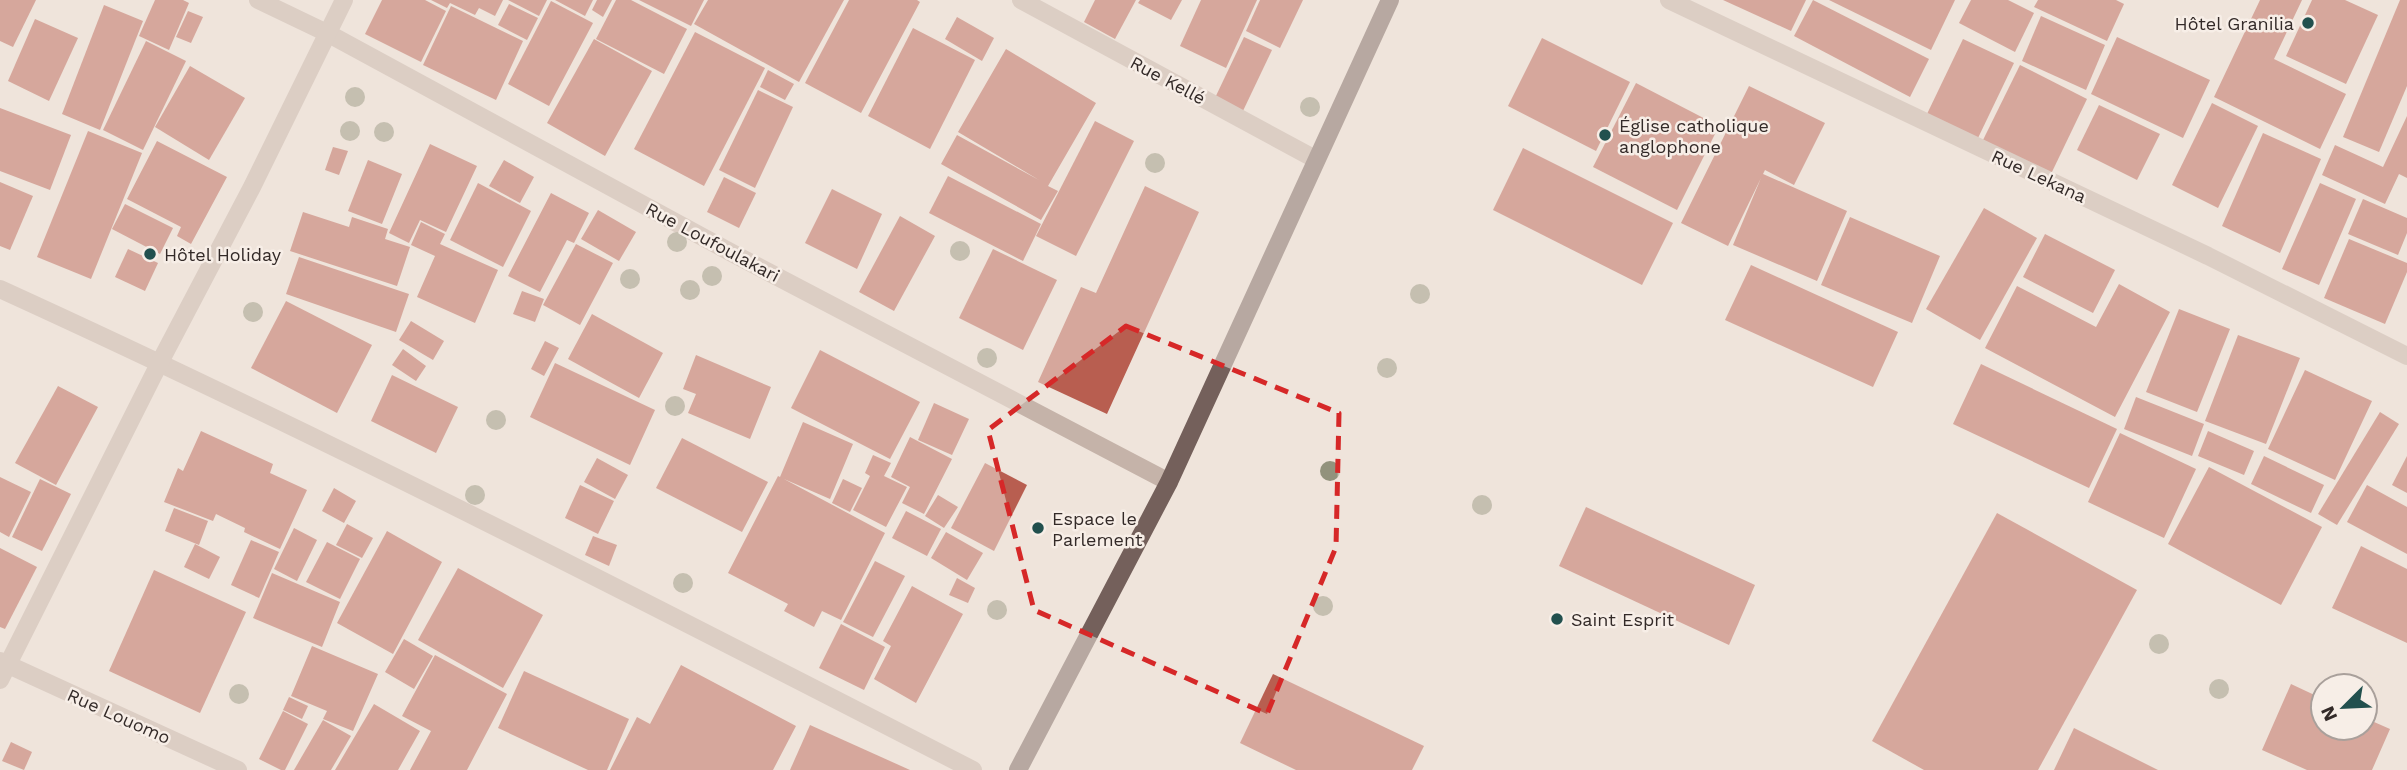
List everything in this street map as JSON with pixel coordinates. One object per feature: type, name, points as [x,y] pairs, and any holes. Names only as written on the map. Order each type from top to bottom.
[{"type":"main road","points":[[1018,770],[1169,482],[1390,0]]},
{"type":"street","name":"Rue Loufoulakari","points":[[258,0],[329,34],[732,253],[1169,482]]},
{"type":"street","points":[[3,669],[252,187],[344,0]]},
{"type":"street","name":"Rue Kellé","points":[[1021,0],[1315,159]]},
{"type":"street","name":"Rue Lekana","points":[[1669,0],[2208,256],[2407,356]]},
{"type":"street","points":[[0,289],[160,362],[974,770]]},
{"type":"street","name":"Rue Louomo","points":[[3,669],[238,770]]},
{"type":"highlighted area","points":[[1126,326],[1339,413],[1336,547],[1267,714],[1034,610],[988,430]]},
{"type":"building","points":[[0,0],[36,0],[13,47],[0,41]]},
{"type":"building","points":[[155,0],[183,0],[189,3],[169,50],[139,36]]},
{"type":"building","points":[[382,0],[425,0],[446,11],[421,62],[365,34]]},
{"type":"building","points":[[431,0],[503,0],[495,16],[479,8],[475,15],[450,3],[447,8]]},
{"type":"building","points":[[508,0],[547,0],[539,16]]},
{"type":"building","points":[[555,0],[593,0],[585,16]]},
{"type":"building","points":[[597,0],[612,0],[603,17],[592,10]]},
{"type":"building","points":[[616,0],[631,0],[687,29],[664,74],[596,39]]},
{"type":"building","points":[[639,0],[704,0],[691,26]]},
{"type":"building","points":[[708,0],[844,0],[799,82],[694,24]]},
{"type":"building","points":[[849,0],[920,2],[861,113],[805,83]]},
{"type":"building","points":[[1095,0],[1136,0],[1115,39],[1084,22]]},
{"type":"building","points":[[1140,0],[1182,0],[1171,20],[1138,3]]},
{"type":"building","points":[[1201,0],[1257,0],[1226,68],[1180,46]]},
{"type":"building","points":[[1260,0],[1303,0],[1280,48],[1246,31]]},
{"type":"building","points":[[1723,0],[1806,0],[1791,31]]},
{"type":"building","points":[[1813,0],[1929,59],[1910,97],[1794,36]]},
{"type":"building","points":[[1829,0],[1955,0],[1931,50]]},
{"type":"building","points":[[1971,0],[2008,0],[2034,13],[2015,52],[1959,23]]},
{"type":"building","points":[[2038,0],[2116,0],[2124,4],[2107,41],[2034,7]]},
{"type":"building","points":[[2260,0],[2302,0],[2274,59],[2346,94],[2320,149],[2214,97]]},
{"type":"building","points":[[2312,0],[2345,0],[2378,15],[2346,84],[2286,56]]},
{"type":"building","points":[[2400,0],[2407,0],[2407,86],[2379,152],[2343,137]]},
{"type":"building","points":[[551,1],[593,23],[549,106],[508,84]]},
{"type":"building","points":[[509,4],[538,18],[527,40],[498,25]]},
{"type":"building","points":[[104,5],[143,21],[100,130],[62,114]]},
{"type":"building","points":[[451,6],[523,41],[496,100],[423,65]]},
{"type":"building","points":[[188,11],[203,17],[191,43],[176,37]]},
{"type":"building","points":[[2041,16],[2105,45],[2086,90],[2022,61]]},
{"type":"building","points":[[957,17],[994,38],[982,61],[945,39]]},
{"type":"building","points":[[35,19],[78,38],[49,101],[8,81]]},
{"type":"building","points":[[913,28],[975,60],[930,149],[868,116]]},
{"type":"building","points":[[695,32],[765,68],[704,186],[634,149]]},
{"type":"building","points":[[1244,37],[1272,50],[1242,113],[1214,100]]},
{"type":"building","points":[[2117,37],[2210,80],[2183,138],[2091,94]]},
{"type":"building","points":[[1542,38],[1630,82],[1596,151],[1508,106]]},
{"type":"building","points":[[594,39],[652,71],[605,156],[547,123]]},
{"type":"building","points":[[1963,39],[2014,63],[1978,138],[1927,114]]},
{"type":"building","points":[[146,41],[186,61],[143,150],[103,130]]},
{"type":"building","points":[[1006,49],[1096,103],[1048,186],[1058,191],[1041,220],[941,164],[957,135],[1039,180],[958,132]]},
{"type":"building","points":[[2020,65],[2087,99],[2051,174],[1983,140]]},
{"type":"building","points":[[190,66],[245,98],[209,160],[155,127]]},
{"type":"building","points":[[768,70],[794,84],[785,100],[760,87]]},
{"type":"building","points":[[1636,83],[1719,126],[1677,210],[1593,167]]},
{"type":"building","points":[[1749,86],[1825,123],[1794,185],[1765,170],[1763,174],[1847,211],[1817,281],[1733,245],[1761,178],[1728,246],[1681,223]]},
{"type":"building","points":[[758,90],[793,107],[755,188],[719,170]]},
{"type":"building","points":[[2212,103],[2258,126],[2218,208],[2172,185]]},
{"type":"building","points":[[2099,105],[2160,134],[2137,180],[2077,150]]},
{"type":"building","points":[[0,108],[71,135],[50,190],[0,171]]},
{"type":"building","points":[[2407,116],[2407,178],[2399,174],[2385,204],[2322,175],[2335,145],[2383,167]]},
{"type":"building","points":[[1095,121],[1134,141],[1076,256],[1036,236]]},
{"type":"building","points":[[88,131],[142,153],[91,279],[37,257]]},
{"type":"building","points":[[2263,133],[2321,159],[2280,253],[2222,226]]},
{"type":"building","points":[[157,141],[227,177],[191,244],[177,236],[181,227],[127,199]]},
{"type":"building","points":[[430,144],[477,166],[446,232],[420,220],[409,243],[389,233]]},
{"type":"building","points":[[333,147],[348,151],[339,175],[325,170]]},
{"type":"building","points":[[1523,148],[1673,223],[1642,285],[1493,210]]},
{"type":"building","points":[[368,160],[402,174],[382,224],[348,211]]},
{"type":"building","points":[[504,160],[534,177],[520,203],[489,186]]},
{"type":"building","points":[[948,176],[1041,224],[1023,261],[929,213]]},
{"type":"building","points":[[724,177],[756,193],[739,228],[707,212]]},
{"type":"building","points":[[0,182],[33,196],[10,250],[0,246]]},
{"type":"building","points":[[478,183],[531,211],[503,267],[450,240]]},
{"type":"building","points":[[2320,183],[2356,199],[2319,285],[2282,269]]},
{"type":"building","points":[[1145,186],[1199,212],[1107,414],[1038,382],[1081,287],[1096,293]]},
{"type":"building","points":[[832,189],[882,214],[857,269],[805,243]]},
{"type":"building","points":[[551,193],[589,213],[574,243],[567,240],[540,292],[508,276]]},
{"type":"building","points":[[2363,199],[2407,218],[2407,233],[2398,255],[2348,234]]},
{"type":"building","points":[[125,204],[173,228],[160,254],[112,229]]},
{"type":"building","points":[[1984,208],[2037,238],[1980,340],[1926,309]]},
{"type":"building","points":[[598,210],[636,232],[619,261],[581,239]]},
{"type":"building","points":[[303,212],[349,227],[352,217],[388,229],[385,239],[410,247],[397,286],[290,251]]},
{"type":"building","points":[[900,216],[935,236],[894,311],[859,292]]},
{"type":"building","points":[[1850,217],[1940,256],[1912,323],[1821,285]]},
{"type":"building","points":[[421,222],[445,234],[440,244],[498,270],[475,323],[417,297],[435,256],[411,245]]},
{"type":"building","points":[[2045,234],[2115,270],[2093,313],[2023,277]]},
{"type":"building","points":[[2349,239],[2407,263],[2407,272],[2385,324],[2324,298]]},
{"type":"building","points":[[576,244],[613,263],[580,325],[543,305]]},
{"type":"building","points":[[128,249],[158,263],[145,291],[115,277]]},
{"type":"building","points":[[993,249],[1057,280],[1023,350],[959,318]]},
{"type":"building","points":[[299,257],[409,294],[396,332],[286,294]]},
{"type":"building","points":[[1751,265],[1898,332],[1873,387],[1725,320]]},
{"type":"building","points":[[2119,284],[2170,312],[2115,417],[1985,348],[2017,286],[2096,327]]},
{"type":"building","points":[[522,291],[544,299],[535,322],[513,314]]},
{"type":"building","points":[[286,301],[372,345],[337,413],[251,368]]},
{"type":"building","points":[[2179,309],[2230,329],[2197,412],[2146,392]]},
{"type":"building","points":[[592,314],[663,353],[639,398],[568,359]]},
{"type":"building","points":[[411,321],[444,341],[433,360],[399,340]]},
{"type":"building","points":[[2238,335],[2300,358],[2266,444],[2205,421]]},
{"type":"building","points":[[545,341],[559,348],[544,376],[531,369]]},
{"type":"building","points":[[403,349],[426,366],[416,381],[392,365]]},
{"type":"building","points":[[820,350],[920,402],[890,459],[791,408]]},
{"type":"building","points":[[696,355],[771,387],[750,439],[688,413],[696,394],[683,389]]},
{"type":"building","points":[[555,363],[655,410],[630,465],[530,417]]},
{"type":"building","points":[[1981,364],[2117,429],[2089,488],[1953,424]]},
{"type":"building","points":[[2305,370],[2372,401],[2335,480],[2268,449]]},
{"type":"building","points":[[392,375],[458,407],[436,453],[371,421]]},
{"type":"building","points":[[58,386],[98,407],[56,485],[15,463]]},
{"type":"building","points":[[2136,397],[2204,424],[2192,456],[2124,429]]},
{"type":"building","points":[[934,403],[969,419],[952,455],[918,440]]},
{"type":"building","points":[[2380,412],[2399,424],[2337,525],[2318,514]]},
{"type":"building","points":[[803,422],[853,444],[830,499],[784,479],[885,533],[841,620],[822,611],[814,627],[784,611],[788,604],[728,573],[778,476],[780,477]]},
{"type":"building","points":[[201,431],[273,464],[270,473],[307,490],[280,549],[244,532],[245,528],[216,514],[213,521],[164,502],[178,468],[183,471]]},
{"type":"building","points":[[2208,431],[2254,451],[2244,475],[2198,456]]},
{"type":"building","points":[[2120,433],[2196,469],[2164,538],[2088,502]]},
{"type":"building","points":[[910,437],[952,459],[924,514],[902,503],[910,487],[891,477]]},
{"type":"building","points":[[682,438],[768,482],[742,532],[656,488]]},
{"type":"building","points":[[873,455],[891,463],[884,476],[907,487],[886,527],[853,510],[870,476],[865,473]]},
{"type":"building","points":[[2264,456],[2324,485],[2311,513],[2251,484]]},
{"type":"building","points":[[2407,456],[2407,493],[2392,485]]},
{"type":"building","points":[[597,458],[628,475],[615,499],[584,482]]},
{"type":"building","points":[[985,463],[1027,485],[994,551],[951,528]]},
{"type":"building","points":[[2209,467],[2322,527],[2281,605],[2168,544]]},
{"type":"building","points":[[0,477],[31,492],[9,537],[0,532]]},
{"type":"building","points":[[40,479],[71,494],[42,551],[12,537]]},
{"type":"building","points":[[843,479],[862,488],[850,512],[832,503]]},
{"type":"building","points":[[580,485],[614,501],[598,534],[565,518]]},
{"type":"building","points":[[2367,485],[2407,507],[2407,554],[2347,522]]},
{"type":"building","points":[[334,488],[356,501],[344,523],[322,511]]},
{"type":"building","points":[[938,495],[958,507],[944,528],[925,516]]},
{"type":"building","points":[[1586,507],[1755,585],[1729,645],[1559,566]]},
{"type":"building","points":[[174,508],[208,521],[199,545],[165,531]]},
{"type":"building","points":[[906,511],[941,529],[927,556],[892,538]]},
{"type":"building","points":[[1997,513],[2137,590],[2038,770],[1924,770],[1872,741]]},
{"type":"building","points":[[347,524],[373,538],[362,558],[336,545]]},
{"type":"building","points":[[294,528],[317,540],[297,581],[274,569]]},
{"type":"building","points":[[387,531],[442,562],[393,654],[337,623]]},
{"type":"building","points":[[946,532],[983,553],[967,580],[931,558]]},
{"type":"building","points":[[593,536],[617,545],[609,566],[585,555]]},
{"type":"building","points":[[251,540],[279,552],[259,598],[231,585]]},
{"type":"building","points":[[327,542],[360,559],[340,599],[306,582]]},
{"type":"building","points":[[195,544],[220,557],[209,579],[184,567]]},
{"type":"building","points":[[2361,546],[2407,569],[2407,643],[2332,608]]},
{"type":"building","points":[[0,548],[37,567],[5,629],[0,627]]},
{"type":"building","points":[[875,561],[905,576],[873,637],[843,622]]},
{"type":"building","points":[[458,568],[543,615],[503,688],[418,640]]},
{"type":"building","points":[[154,570],[246,612],[200,713],[109,671]]},
{"type":"building","points":[[272,573],[340,602],[322,647],[253,618]]},
{"type":"building","points":[[957,578],[975,588],[968,603],[949,595]]},
{"type":"building","points":[[912,586],[963,614],[916,703],[874,679],[891,646],[883,641]]},
{"type":"building","points":[[841,624],[885,647],[864,690],[819,668]]},
{"type":"building","points":[[404,639],[433,656],[414,689],[385,672]]},
{"type":"building","points":[[312,646],[378,674],[353,731],[323,719],[327,711],[291,696]]},
{"type":"building","points":[[435,655],[507,694],[467,770],[410,770],[431,731],[402,716]]},
{"type":"building","points":[[681,665],[796,726],[773,770],[610,770],[637,717],[650,724]]},
{"type":"building","points":[[524,671],[629,719],[607,770],[588,770],[498,728]]},
{"type":"building","points":[[1273,674],[1424,746],[1412,770],[1296,770],[1240,743]]},
{"type":"building","points":[[2291,684],[2309,692],[2309,742],[2379,742],[2379,724],[2390,729],[2372,770],[2307,770],[2262,750]]},
{"type":"building","points":[[289,697],[308,706],[302,719],[283,710]]},
{"type":"building","points":[[374,704],[420,731],[398,770],[335,770]]},
{"type":"building","points":[[283,711],[308,724],[285,770],[281,770],[259,759]]},
{"type":"building","points":[[323,720],[351,736],[331,770],[294,770]]},
{"type":"building","points":[[810,725],[910,770],[790,770]]},
{"type":"building","points":[[2074,728],[2158,770],[2054,770]]},
{"type":"building","points":[[11,742],[32,752],[24,770],[2,761]]},
{"type":"place","name":"Hôtel Granilia","points":[[2308,23]]},
{"type":"place","name":"Église catholique anglophone","points":[[1605,135]]},
{"type":"place","name":"Hôtel Holiday","points":[[150,254]]},
{"type":"place","name":"Espace le Parlement","points":[[1038,528]]},
{"type":"place","name":"Saint Esprit","points":[[1557,619]]}]
